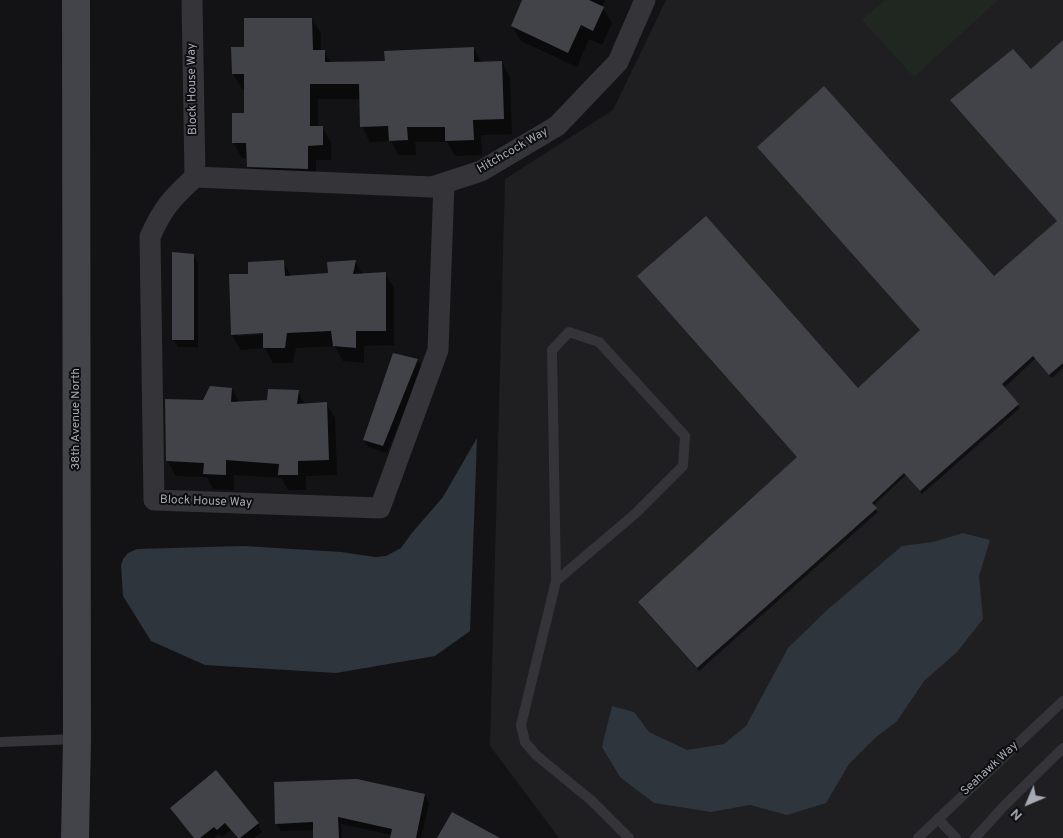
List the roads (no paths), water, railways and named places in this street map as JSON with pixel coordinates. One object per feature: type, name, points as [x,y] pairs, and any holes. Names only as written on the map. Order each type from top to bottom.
[{"type":"main road","name":"38th Avenue North","points":[[75,838],[77,739],[76,0]]},
{"type":"street","name":"Block House Way","points":[[192,0],[195,177],[175,195],[158,216],[150,237],[154,500],[380,508],[438,350],[444,184]]},
{"type":"street","name":"Hitchcock Way","points":[[195,177],[432,187],[482,171],[557,126],[618,62],[645,0]]},
{"type":"lane","points":[[556,581],[636,513],[684,466],[685,436],[599,342],[569,332],[552,350],[556,581],[521,725],[525,742],[536,755],[592,801],[629,838]]},
{"type":"lane","name":"Seahawk Way","points":[[918,838],[1063,701]]},
{"type":"lane","points":[[1039,725],[1063,711]]},
{"type":"lane","points":[[0,742],[77,739]]},
{"type":"lane","points":[[975,838],[1003,807],[1063,748]]},
{"type":"lane","points":[[938,819],[956,838]]}]
